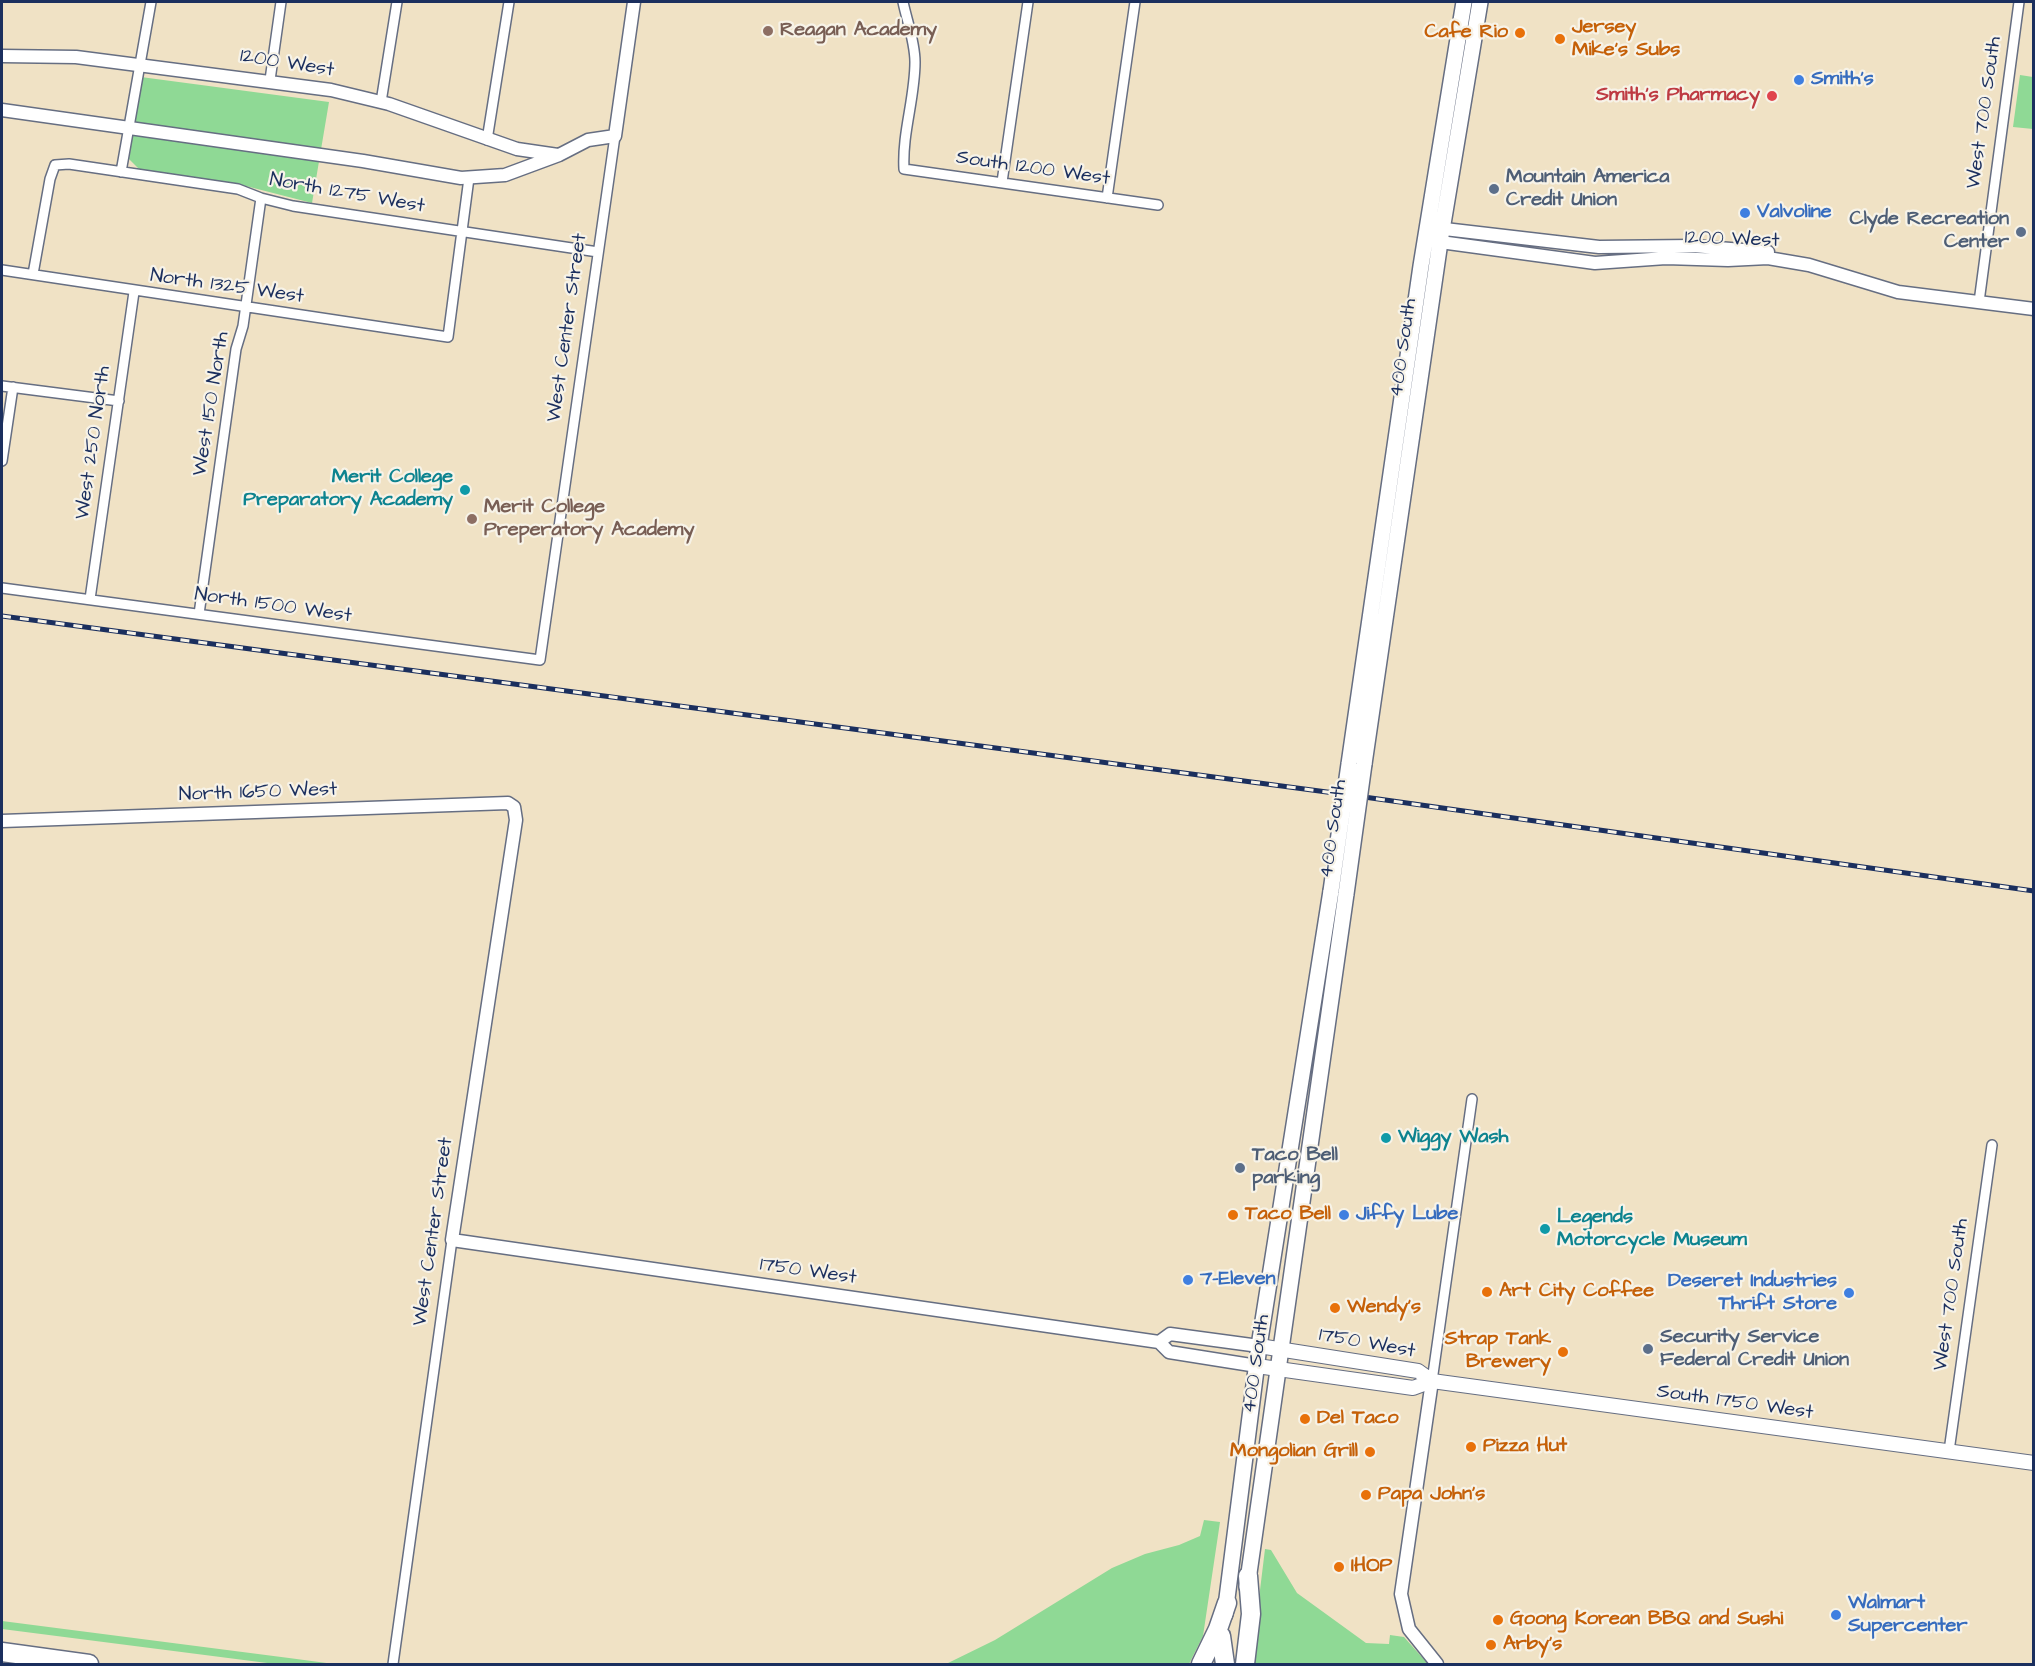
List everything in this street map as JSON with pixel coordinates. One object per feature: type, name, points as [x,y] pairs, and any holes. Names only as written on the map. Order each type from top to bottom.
[{"type":"highway","points":[[1245,1665],[1251,1614],[1248,1576]]},
{"type":"highway","points":[[1202,1665],[1227,1603]]},
{"type":"highway","points":[[1221,1636],[1225,1665]]},
{"type":"highway","points":[[2,1652],[89,1665]]},
{"type":"main road","name":"400 South","points":[[1238,1665],[1338,893],[1434,235],[1464,2]]},
{"type":"main road","name":"400 South","points":[[1434,235],[1480,2]]},
{"type":"main road","name":"400 South","points":[[1216,1665],[1227,1603],[1259,1346],[1294,1130],[1338,893]]},
{"type":"main road","name":"1750 West","points":[[1259,1346],[1418,1371],[1432,1381]]},
{"type":"main road","name":"1750 West","points":[[1257,1366],[1413,1388],[1432,1381]]},
{"type":"main road","name":"South 1750 West","points":[[1432,1381],[2034,1463]]},
{"type":"street","points":[[121,172],[138,64],[152,2]]},
{"type":"street","points":[[270,80],[281,2]]},
{"type":"street","points":[[381,102],[397,2]]},
{"type":"street","points":[[487,140],[509,2]]},
{"type":"street","name":"West Center Street","points":[[540,660],[634,2]]},
{"type":"street","name":"South 1200 West","points":[[903,2],[916,58],[915,81],[903,154],[904,169],[1158,205]]},
{"type":"street","points":[[1002,182],[1028,2]]},
{"type":"street","points":[[1107,198],[1132,2]]},
{"type":"street","name":"West 700 South","points":[[1979,299],[2019,2]]},
{"type":"street","name":"1200 West","points":[[2,56],[76,57],[270,80],[331,90],[381,102],[517,149],[559,155]]},
{"type":"street","points":[[2,111],[469,178],[505,176],[559,155],[588,140],[615,136]]},
{"type":"street","name":"North 1275 West","points":[[33,274],[50,179],[55,165],[69,164],[238,189],[261,198],[293,206],[598,252]]},
{"type":"street","points":[[463,232],[469,178]]},
{"type":"street","name":"West 150 North","points":[[199,614],[236,349],[246,307],[261,198]]},
{"type":"street","name":"North 1325 West","points":[[2,270],[134,292],[448,337],[463,232]]},
{"type":"street","name":"1200 West","points":[[1434,235],[1595,263],[1675,258],[1728,260],[1768,258],[1815,266],[1889,290],[2034,303]]},
{"type":"street","name":"West 250 North","points":[[90,599],[134,292]]},
{"type":"street","name":"1200 West","points":[[1979,299],[2034,309]]},
{"type":"street","points":[[2,386],[119,401]]},
{"type":"street","points":[[2,461],[14,387]]},
{"type":"street","name":"North 1500 West","points":[[2,588],[540,660]]},
{"type":"street","name":"North 1650 West","points":[[2,821],[499,802],[514,807]]},
{"type":"street","name":"West Center Street","points":[[393,1665],[452,1240],[516,820],[514,807]]},
{"type":"street","points":[[1437,1665],[1409,1629],[1401,1594],[1472,1099]]},
{"type":"street","name":"West 700 South","points":[[1949,1451],[1992,1145]]},
{"type":"street","name":"1750 West","points":[[452,1240],[1159,1342],[1169,1352],[1257,1366]]},
{"type":"street","name":"1750 West","points":[[1159,1342],[1170,1334],[1259,1346]]},
{"type":"green space","points":[[2020,75],[2033,77],[2033,129],[2013,127]]},
{"type":"green space","points":[[141,77],[329,102],[312,203],[238,184],[139,169],[129,159]]},
{"type":"green space","points":[[1204,1520],[1220,1522],[1203,1636],[1189,1664],[946,1664],[995,1640],[1112,1568],[1145,1554],[1179,1545],[1200,1536]]},
{"type":"green space","points":[[1265,1549],[1271,1550],[1297,1593],[1366,1643],[1389,1644],[1390,1635],[1404,1637],[1428,1664],[1251,1664]]},
{"type":"green space","points":[[2,1621],[334,1664],[275,1664],[2,1629]]},
{"type":"railway","points":[[2,616],[1357,796],[2034,891]]},
{"type":"place","name":"Reagan Academy","points":[[768,31]]},
{"type":"place","name":"Cafe Rio","points":[[1520,33]]},
{"type":"place","name":"Jersey Mike's Subs","points":[[1560,39]]},
{"type":"place","name":"Smith's","points":[[1799,80]]},
{"type":"place","name":"Smith's Pharmacy","points":[[1772,96]]},
{"type":"place","name":"Mountain America Credit Union","points":[[1494,189]]},
{"type":"place","name":"Valvoline","points":[[1745,213]]},
{"type":"place","name":"Clyde Recreation Center","points":[[2021,232]]},
{"type":"place","name":"Merit College Preparatory Academy","points":[[465,490]]},
{"type":"place","name":"Merit College Preperatory Academy","points":[[472,519]]},
{"type":"place","name":"Wiggy Wash","points":[[1386,1138]]},
{"type":"place","name":"Taco Bell parking","points":[[1240,1168]]},
{"type":"place","name":"Taco Bell","points":[[1233,1215]]},
{"type":"place","name":"Jiffy Lube","points":[[1344,1215]]},
{"type":"place","name":"Legends Motorcycle Museum","points":[[1545,1229]]},
{"type":"place","name":"7-Eleven","points":[[1188,1280]]},
{"type":"place","name":"Art City Coffee","points":[[1487,1292]]},
{"type":"place","name":"Deseret Industries Thrift Store","points":[[1849,1293]]},
{"type":"place","name":"Wendy's","points":[[1335,1308]]},
{"type":"place","name":"Security Service Federal Credit Union","points":[[1648,1349]]},
{"type":"place","name":"Strap Tank Brewery","points":[[1563,1352]]},
{"type":"place","name":"Del Taco","points":[[1305,1419]]},
{"type":"place","name":"Pizza Hut","points":[[1471,1447]]},
{"type":"place","name":"Mongolian Grill","points":[[1370,1452]]},
{"type":"place","name":"Papa John's","points":[[1366,1495]]},
{"type":"place","name":"IHOP","points":[[1339,1567]]},
{"type":"place","name":"Walmart Supercenter","points":[[1836,1615]]},
{"type":"place","name":"Goong Korean BBQ and Sushi","points":[[1498,1620]]},
{"type":"place","name":"Arby's","points":[[1491,1645]]}]
